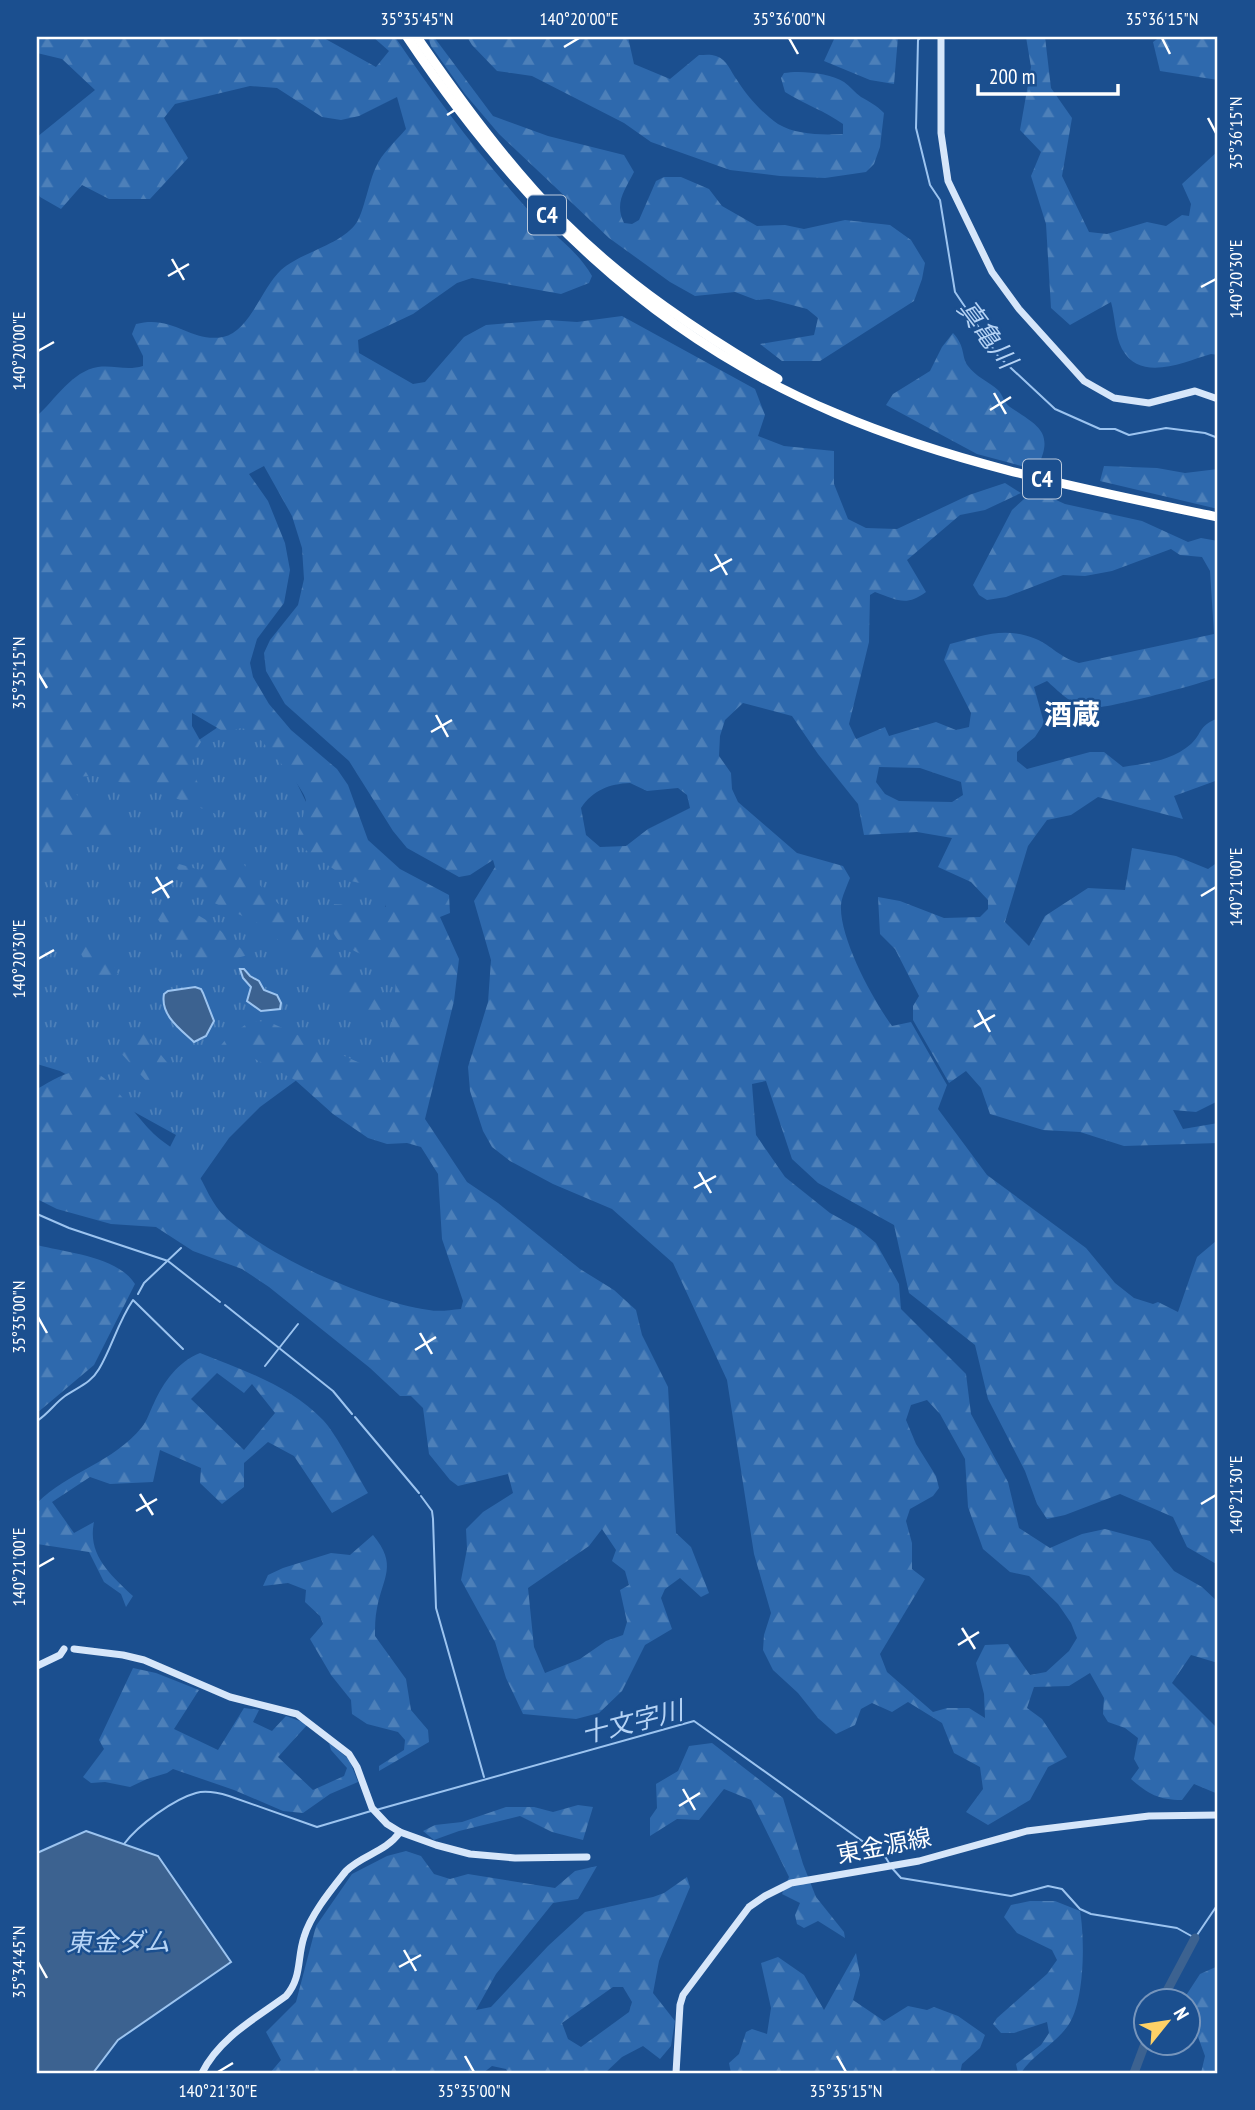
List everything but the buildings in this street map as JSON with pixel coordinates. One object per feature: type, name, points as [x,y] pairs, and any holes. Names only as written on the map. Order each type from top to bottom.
[{"type":"highway","name":"C4","points":[[407,37],[451,99],[527,194],[580,248],[624,286],[675,324],[750,371],[811,402],[934,449],[1025,475],[1218,517]]},
{"type":"highway","name":"C4","points":[[417,37],[505,156],[563,220],[609,263],[736,355],[812,399],[870,426]]},
{"type":"street","points":[[941,37],[941,133],[948,181],[992,272],[1019,309],[1084,381],[1114,398],[1150,403],[1195,391],[1218,399]]},
{"type":"street","points":[[37,1666],[60,1656],[64,1649]]},
{"type":"street","points":[[74,1650],[144,1660],[229,1697],[297,1714],[349,1754],[357,1767],[372,1808],[387,1824],[400,1832],[470,1854],[515,1858],[587,1857]]},
{"type":"street","name":"東金源線","points":[[676,2073],[683,1996],[741,1915],[765,1896],[800,1881],[919,1861],[1027,1831],[1138,1817],[1218,1815]]},
{"type":"street","points":[[202,2073],[227,2040],[293,1988],[298,1976],[303,1939],[346,1871],[351,1865],[383,1849],[400,1832]]},
{"type":"green space","points":[[37,37],[322,37],[376,67],[389,51],[373,37],[395,37],[488,163],[531,212],[577,256],[592,276],[589,283],[561,294],[472,278],[457,283],[413,314],[358,340],[359,353],[413,384],[425,382],[464,337],[486,325],[547,320],[577,322],[622,316],[755,389],[765,415],[758,436],[784,446],[834,451],[834,484],[848,519],[866,528],[897,529],[969,495],[1005,483],[1021,493],[985,510],[960,515],[907,560],[926,592],[919,597],[901,601],[875,592],[870,595],[869,642],[849,724],[856,739],[885,727],[889,736],[936,722],[956,730],[969,727],[971,713],[944,660],[950,644],[983,635],[1014,633],[1036,639],[1079,663],[1214,634],[1210,571],[1202,557],[1180,555],[1171,549],[1112,571],[1085,576],[1063,575],[1006,597],[987,600],[979,595],[973,585],[1012,510],[1034,490],[1065,504],[1142,521],[1188,542],[1201,538],[1218,541],[1218,677],[1095,708],[1076,704],[1047,681],[1034,687],[1044,723],[1035,737],[1017,752],[1017,761],[1027,769],[1090,752],[1104,752],[1123,767],[1150,762],[1184,750],[1207,724],[1218,718],[1218,780],[1174,796],[1183,819],[1098,797],[1071,815],[1047,820],[1028,846],[1005,922],[1029,946],[1045,916],[1088,888],[1125,890],[1132,848],[1176,856],[1208,869],[1218,862],[1218,1101],[1196,1112],[1173,1110],[1183,1129],[1218,1123],[1218,1143],[1124,1146],[1080,1132],[1043,1130],[990,1114],[981,1088],[966,1071],[949,1083],[913,1020],[913,1006],[919,996],[895,949],[880,934],[878,897],[900,901],[944,918],[980,917],[988,909],[988,900],[971,882],[938,867],[952,838],[917,832],[864,835],[858,804],[792,716],[743,703],[725,720],[720,736],[719,756],[731,773],[732,789],[738,802],[797,853],[843,866],[850,878],[841,905],[842,919],[851,951],[892,1026],[911,1022],[947,1085],[938,1109],[987,1175],[1086,1248],[1115,1283],[1134,1298],[1153,1304],[1158,1302],[1178,1312],[1197,1257],[1218,1242],[1218,1565],[1187,1547],[1173,1517],[1120,1494],[1047,1519],[1037,1504],[1025,1471],[988,1399],[975,1345],[909,1293],[894,1225],[818,1183],[792,1159],[766,1081],[752,1084],[756,1135],[785,1177],[830,1213],[859,1229],[876,1243],[899,1284],[901,1309],[966,1374],[971,1414],[1008,1482],[1019,1528],[1050,1548],[1082,1534],[1105,1529],[1150,1541],[1174,1571],[1202,1587],[1218,1602],[1218,1663],[1191,1655],[1172,1683],[1218,1726],[1218,1794],[1194,1784],[1182,1800],[1167,1799],[1149,1792],[1131,1779],[1139,1768],[1134,1759],[1138,1738],[1125,1728],[1108,1722],[1103,1714],[1104,1698],[1090,1673],[1069,1686],[1034,1687],[1027,1708],[1042,1719],[1067,1757],[1048,1767],[1030,1800],[988,1825],[966,1812],[983,1789],[980,1767],[954,1753],[942,1723],[908,1702],[892,1712],[872,1703],[861,1709],[855,1725],[836,1734],[773,1670],[763,1650],[764,1635],[771,1613],[754,1554],[727,1380],[673,1263],[612,1209],[553,1184],[510,1161],[492,1147],[483,1131],[470,1091],[468,1067],[488,1002],[491,960],[474,901],[495,867],[493,860],[470,875],[459,877],[407,848],[393,831],[349,761],[285,704],[266,671],[264,653],[270,640],[298,605],[304,579],[302,548],[292,516],[264,466],[249,474],[268,501],[285,543],[290,570],[284,603],[257,639],[250,663],[253,677],[269,704],[291,730],[337,769],[348,785],[368,840],[400,869],[449,895],[450,913],[440,917],[459,959],[454,1001],[425,1119],[467,1182],[498,1203],[580,1269],[614,1290],[636,1310],[642,1335],[668,1387],[676,1533],[691,1547],[709,1593],[701,1597],[680,1578],[665,1589],[661,1598],[672,1629],[645,1645],[622,1691],[599,1713],[576,1719],[523,1714],[506,1678],[495,1642],[461,1580],[467,1549],[466,1529],[483,1512],[513,1493],[508,1474],[458,1486],[450,1480],[429,1454],[423,1408],[411,1396],[400,1396],[370,1368],[269,1287],[242,1269],[193,1251],[156,1227],[111,1224],[57,1209],[37,1199],[37,1089],[68,1074],[92,1072],[106,1080],[151,1131],[191,1164],[216,1207],[226,1218],[269,1248],[322,1276],[378,1298],[433,1311],[461,1309],[463,1301],[442,1239],[438,1174],[421,1147],[407,1143],[387,1144],[368,1138],[333,1114],[295,1080],[240,1051],[225,1053],[218,1049],[226,1039],[249,1022],[267,1021],[371,1068],[391,1061],[389,1041],[392,1020],[360,1017],[262,925],[210,901],[189,883],[172,862],[200,870],[222,858],[238,857],[263,889],[352,975],[383,996],[394,1010],[396,977],[373,960],[345,946],[334,934],[332,927],[334,904],[386,907],[380,888],[351,881],[297,844],[306,806],[304,795],[253,731],[241,728],[226,733],[192,713],[192,726],[201,742],[193,757],[194,772],[216,814],[175,798],[98,776],[60,777],[82,800],[108,814],[130,835],[120,844],[87,835],[56,871],[37,871],[37,416],[80,374],[98,367],[143,366],[143,356],[132,334],[136,324],[161,323],[212,338],[223,337],[241,327],[281,270],[342,237],[357,222],[373,173],[385,152],[406,129],[397,97],[359,116],[341,120],[322,117],[277,88],[250,86],[175,104],[164,118],[188,158],[150,199],[109,199],[82,185],[61,209],[40,197],[37,191],[37,137],[95,90],[62,59],[37,53]],"holes":[[[879,767],[920,768],[961,782],[963,795],[952,802],[899,801],[885,794],[876,782]],[[630,783],[647,791],[678,788],[687,795],[690,808],[648,829],[626,846],[600,847],[586,835],[581,808],[596,792]],[[927,1400],[940,1414],[965,1459],[968,1507],[983,1549],[1010,1572],[1029,1576],[1058,1604],[1077,1638],[1069,1651],[1046,1672],[1030,1675],[1008,1644],[985,1645],[976,1663],[984,1694],[985,1718],[969,1708],[947,1708],[933,1712],[887,1672],[880,1654],[925,1579],[912,1569],[912,1543],[906,1521],[910,1509],[933,1496],[939,1488],[936,1476],[916,1444],[906,1420],[911,1405]],[[602,1529],[616,1550],[612,1561],[625,1571],[629,1585],[620,1590],[627,1622],[623,1635],[606,1641],[580,1659],[545,1673],[534,1647],[528,1588],[589,1546]]]},
{"type":"green space","points":[[428,37],[434,37],[493,116],[548,136],[624,155],[634,172],[620,203],[624,223],[632,224],[639,220],[656,181],[664,177],[681,177],[709,189],[722,206],[757,226],[785,225],[804,229],[845,220],[890,225],[911,240],[925,263],[914,301],[820,361],[782,361],[760,344],[814,335],[818,318],[807,309],[769,299],[756,300],[735,292],[695,296],[670,282],[609,238],[499,134],[465,94],[431,46]]},
{"type":"green space","points":[[467,37],[628,37],[634,64],[670,79],[699,55],[714,55],[726,63],[750,98],[772,120],[785,128],[809,134],[843,134],[843,124],[785,92],[781,78],[784,73],[798,72],[831,76],[844,82],[884,113],[880,147],[874,164],[866,172],[825,178],[730,170],[651,142],[624,123],[532,76],[497,71]]},
{"type":"green space","points":[[835,37],[898,37],[894,84],[870,80],[824,61]]},
{"type":"green space","points":[[1026,37],[1045,37],[1051,88],[1072,118],[1062,176],[1089,232],[1107,234],[1147,222],[1166,226],[1182,215],[1189,216],[1191,204],[1182,184],[1218,151],[1218,355],[1211,354],[1163,367],[1140,365],[1130,359],[1122,349],[1111,302],[1070,325],[1051,308],[1046,224],[1031,176],[1041,152],[1020,130],[1031,67]]},
{"type":"green space","points":[[1160,37],[1218,37],[1218,80],[1160,71],[1153,42]]},
{"type":"green space","points":[[953,333],[971,370],[998,390],[1008,405],[1041,431],[1044,447],[1036,470],[977,454],[886,405],[893,394],[930,371],[942,347]]},
{"type":"green space","points":[[1104,466],[1157,468],[1185,473],[1218,469],[1218,509],[1100,481]]},
{"type":"green space","points":[[245,718],[289,767],[309,808],[389,891],[383,917],[400,969],[394,1093],[324,1060],[260,1107],[229,1138],[193,1189],[159,1169],[176,1135],[60,1071],[37,1064],[37,849],[43,776],[190,746],[230,719]]},
{"type":"green space","points":[[162,907],[184,907],[213,924],[248,955],[192,970],[155,915]]},
{"type":"green space","points":[[87,942],[104,946],[118,974],[102,982],[94,978],[80,952]]},
{"type":"green space","points":[[138,1027],[175,1072],[151,1086],[118,1050],[126,1037]]},
{"type":"green space","points":[[37,1245],[104,1261],[127,1275],[135,1284],[94,1365],[37,1413]]},
{"type":"green space","points":[[200,1353],[249,1373],[281,1388],[310,1408],[334,1435],[368,1493],[332,1513],[294,1456],[268,1442],[244,1463],[244,1487],[222,1504],[200,1483],[201,1468],[160,1450],[153,1482],[110,1484],[90,1477],[52,1502],[74,1533],[94,1522],[94,1545],[97,1554],[109,1572],[133,1596],[126,1607],[121,1594],[104,1582],[89,1552],[37,1544],[37,1503],[49,1492],[131,1439],[144,1425],[167,1380],[178,1367]],"holes":[[[217,1373],[244,1393],[252,1384],[275,1413],[244,1450],[191,1399]]]},
{"type":"green space","points":[[373,1535],[381,1545],[387,1563],[376,1611],[375,1636],[406,1679],[411,1710],[428,1730],[429,1742],[379,1771],[379,1766],[404,1750],[405,1740],[398,1732],[367,1724],[352,1714],[351,1700],[331,1675],[310,1639],[323,1624],[320,1616],[305,1602],[306,1590],[288,1583],[263,1586],[268,1575],[283,1568],[331,1553],[350,1555]]},
{"type":"green space","points":[[133,1668],[156,1673],[199,1690],[174,1729],[218,1750],[244,1708],[259,1710],[253,1722],[272,1731],[286,1716],[308,1724],[278,1757],[313,1790],[344,1776],[347,1768],[331,1750],[329,1743],[349,1759],[358,1782],[330,1794],[303,1813],[283,1811],[234,1790],[173,1769],[130,1787],[105,1782],[91,1783],[83,1777],[104,1749],[99,1740]]},
{"type":"green space","points":[[712,1743],[783,1798],[816,1897],[844,1932],[845,1938],[818,1921],[804,1928],[797,1924],[795,1915],[800,1903],[782,1894],[789,1877],[751,1800],[724,1789],[699,1820],[677,1819],[650,1836],[650,1818],[657,1808],[656,1784],[678,1771],[689,1746]]},
{"type":"green space","points":[[578,1805],[593,1807],[583,1840],[552,1832],[520,1816],[434,1840],[423,1831],[435,1825],[462,1822],[506,1807],[534,1807],[553,1812]]},
{"type":"green space","points":[[406,1851],[421,1856],[434,1874],[450,1879],[468,1874],[555,1888],[575,1871],[597,1866],[578,1899],[553,1903],[496,1974],[476,2010],[491,2007],[548,1946],[585,1912],[653,1897],[664,1893],[687,1877],[690,1887],[659,1961],[653,1993],[675,2021],[671,2046],[660,2059],[643,2046],[622,2057],[605,2073],[508,2073],[506,2069],[492,2066],[483,2073],[270,2073],[281,2060],[266,2032],[296,2002],[316,1926],[352,1874],[387,1856]],"holes":[[[613,1987],[623,1987],[632,2002],[629,2012],[581,2047],[568,2039],[562,2023]]]},
{"type":"green space","points":[[1030,1901],[1055,1901],[1080,1911],[1082,1971],[1077,2003],[1067,2027],[1018,2073],[1016,2064],[1041,2045],[1049,2033],[1047,2022],[1014,2033],[1001,2033],[993,2024],[1047,1974],[1057,1960],[1052,1950],[1017,1933],[1004,1917],[1011,1905]]},
{"type":"green space","points":[[856,1953],[860,1975],[853,2000],[884,2021],[908,2006],[927,2010],[934,2007],[958,2016],[985,2035],[980,2048],[962,2064],[960,2073],[731,2073],[729,2063],[739,2054],[746,2032],[752,2029],[767,2034],[771,2008],[761,1963],[778,1957],[804,1975],[824,2010]]},
{"type":"green space","points":[[1218,1966],[1218,2073],[1201,2073],[1205,2056],[1202,2048],[1202,1988],[1191,1988],[1200,1974]]},
{"type":"water","points":[[240,969],[244,969],[259,981],[264,990],[277,995],[281,1003],[280,1009],[261,1011],[247,1001],[251,987],[243,978]]},
{"type":"water","points":[[195,987],[201,989],[214,1021],[206,1036],[194,1042],[168,1015],[164,994]]},
{"type":"water","name":"東金ダム","points":[[86,1831],[158,1856],[231,1962],[118,2040],[93,2073],[37,2073],[37,1853]]},
{"type":"waterway","name":"真亀川","points":[[921,37],[918,40],[916,128],[930,185],[940,200],[955,292],[998,356],[1055,409],[1100,429],[1115,429],[1129,435],[1166,428],[1205,433],[1218,438]]},
{"type":"waterway","points":[[37,1214],[69,1228],[168,1261],[220,1302]]},
{"type":"waterway","points":[[138,1294],[144,1283],[181,1248]]},
{"type":"waterway","points":[[37,1421],[61,1399],[96,1374],[133,1300],[183,1349]]},
{"type":"waterway","points":[[225,1305],[333,1391],[352,1414]]},
{"type":"waterway","points":[[265,1366],[298,1324]]},
{"type":"waterway","points":[[355,1417],[419,1493]]},
{"type":"waterway","points":[[421,1496],[432,1511],[436,1608],[484,1777]]},
{"type":"waterway","name":"十文字川","points":[[376,1810],[694,1721],[886,1858],[889,1863]]},
{"type":"waterway","name":"十文字川","points":[[124,1844],[157,1814],[177,1801],[200,1792],[229,1796],[317,1827],[371,1811]]},
{"type":"waterway","name":"十文字川","points":[[892,1868],[901,1878],[1011,1896],[1048,1886],[1062,1889],[1080,1909],[1091,1914],[1177,1928],[1195,1938],[1218,1904]]},
{"type":"waterway","name":"真亀川","points":[[1168,1988],[1195,1938]]},
{"type":"waterway","name":"真亀川","points":[[1134,2073],[1140,2058]]},
{"type":"district","name":"酒蔵","points":[[1072,714]]}]
